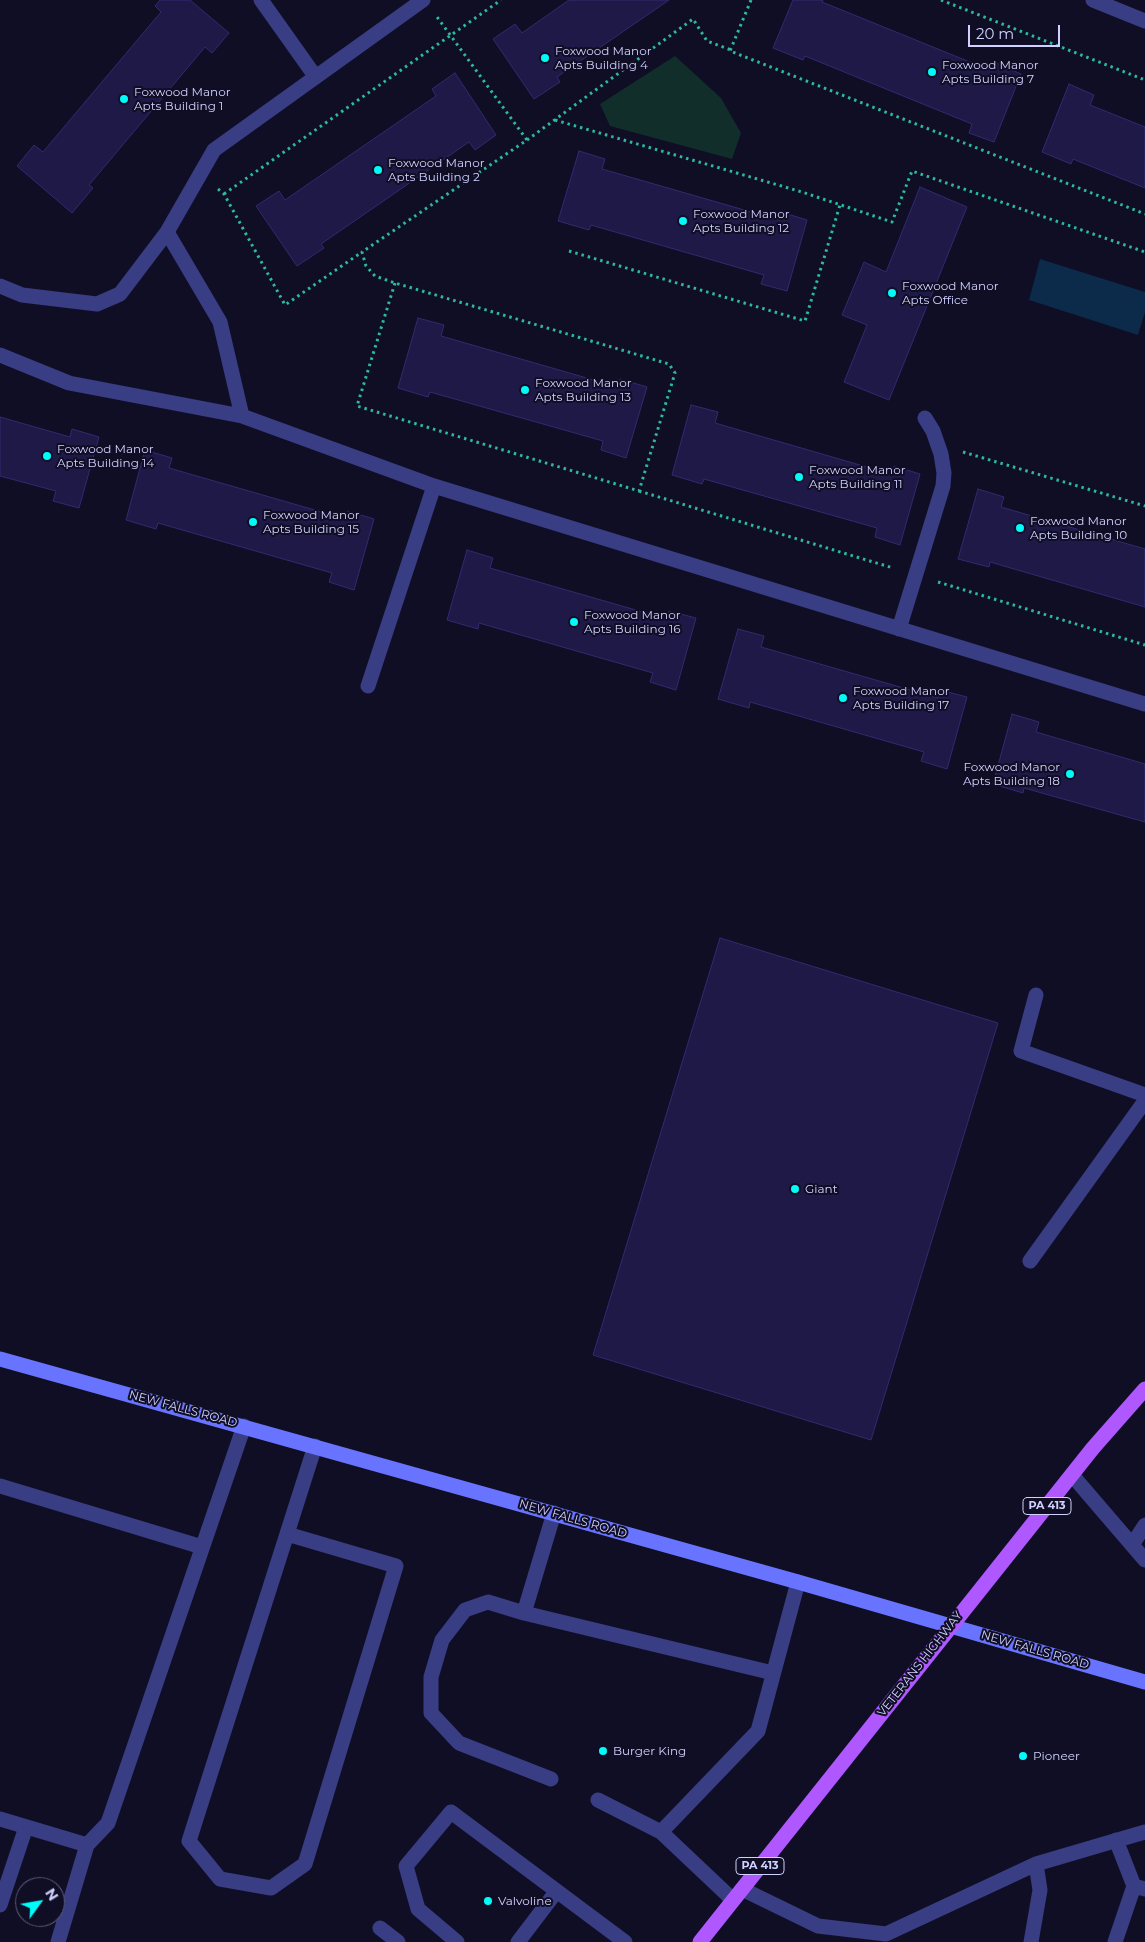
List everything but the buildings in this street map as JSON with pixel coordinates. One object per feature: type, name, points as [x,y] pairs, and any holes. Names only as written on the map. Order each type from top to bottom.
[{"type":"main road","name":"NEW FALLS ROAD","points":[[0,1359],[951,1625],[1145,1682]]},
{"type":"main road","name":"VETERANS HIGHWAY","points":[[700,1942],[1072,1475],[1143,1396]]},
{"type":"lane","points":[[261,0],[315,76]]},
{"type":"lane","points":[[0,286],[22,295],[97,304],[120,294],[167,232],[214,150],[423,0]]},
{"type":"lane","points":[[1093,0],[1145,21]]},
{"type":"lane","points":[[167,232],[220,322],[242,416]]},
{"type":"lane","points":[[0,354],[69,383],[242,416],[434,486],[1145,704]]},
{"type":"lane","points":[[899,629],[943,486],[944,473],[939,448],[933,431],[925,418]]},
{"type":"lane","points":[[368,686],[434,486]]},
{"type":"lane","points":[[1036,995],[1021,1051],[1145,1095]]},
{"type":"lane","points":[[1030,1261],[1145,1101]]},
{"type":"lane","points":[[58,1942],[88,1845],[108,1823],[244,1426]]},
{"type":"lane","points":[[287,1534],[396,1566],[305,1864],[271,1888],[220,1879],[189,1841],[315,1446]]},
{"type":"lane","points":[[1072,1475],[1145,1560]]},
{"type":"lane","points":[[0,1486],[202,1547]]},
{"type":"lane","points":[[524,1613],[554,1514]]},
{"type":"lane","points":[[1132,1545],[1145,1525]]},
{"type":"lane","points":[[661,1832],[758,1731],[798,1582]]},
{"type":"lane","points":[[551,1779],[460,1743],[431,1712],[431,1677],[442,1640],[465,1610],[488,1602],[524,1613],[773,1673]]},
{"type":"lane","points":[[598,1800],[661,1832],[738,1894],[818,1926],[886,1934],[1036,1864],[1145,1832]]},
{"type":"lane","points":[[457,1942],[418,1910],[406,1866],[451,1812],[625,1942]]},
{"type":"lane","points":[[0,1819],[88,1845]]},
{"type":"lane","points":[[0,1905],[26,1827]]},
{"type":"lane","points":[[1115,1942],[1140,1888],[1116,1840]]},
{"type":"lane","points":[[1031,1942],[1040,1890],[1036,1864]]},
{"type":"lane","points":[[518,1942],[556,1892]]},
{"type":"lane","points":[[380,1928],[398,1942]]},
{"type":"path","points":[[224,194],[501,0]]},
{"type":"path","points":[[730,50],[751,0]]},
{"type":"path","points":[[941,0],[1145,80]]},
{"type":"path","points":[[436,14],[527,140]]},
{"type":"path","points":[[201,173],[224,194],[285,305],[527,140],[693,19],[706,41],[1145,214]]},
{"type":"path","points":[[555,120],[892,222],[912,172],[1145,252]]},
{"type":"path","points":[[569,251],[805,322],[840,205]]},
{"type":"path","points":[[362,252],[366,266],[375,276],[669,364],[675,373],[639,491],[356,406],[395,283]]},
{"type":"path","points":[[939,448],[960,451],[1145,506]]},
{"type":"green space","points":[[675,56],[721,98],[741,133],[732,159],[610,126],[600,104]]},
{"type":"water","points":[[1040,259],[1145,292],[1145,312],[1138,335],[1029,300]]},
{"type":"place","name":"Foxwood Manor Apts Building 4","points":[[545,58]]},
{"type":"place","name":"Foxwood Manor Apts Building 7","points":[[932,72]]},
{"type":"place","name":"Foxwood Manor Apts Building 1","points":[[124,99]]},
{"type":"place","name":"Foxwood Manor Apts Building 2","points":[[378,170]]},
{"type":"place","name":"Foxwood Manor Apts Building 12","points":[[683,221]]},
{"type":"place","name":"Foxwood Manor Apts Office","points":[[892,293]]},
{"type":"place","name":"Foxwood Manor Apts Building 13","points":[[525,390]]},
{"type":"place","name":"Foxwood Manor Apts Building 14","points":[[47,456]]},
{"type":"place","name":"Foxwood Manor Apts Building 11","points":[[799,477]]},
{"type":"place","name":"Foxwood Manor Apts Building 15","points":[[253,522]]},
{"type":"place","name":"Foxwood Manor Apts Building 10","points":[[1020,528]]},
{"type":"place","name":"Foxwood Manor Apts Building 16","points":[[574,622]]},
{"type":"place","name":"Foxwood Manor Apts Building 17","points":[[843,698]]},
{"type":"place","name":"Foxwood Manor Apts Building 18","points":[[1070,774]]},
{"type":"place","name":"Giant","points":[[795,1189]]},
{"type":"place","name":"Burger King","points":[[603,1751]]},
{"type":"place","name":"Pioneer","points":[[1023,1756]]},
{"type":"place","name":"Valvoline","points":[[488,1901]]}]
